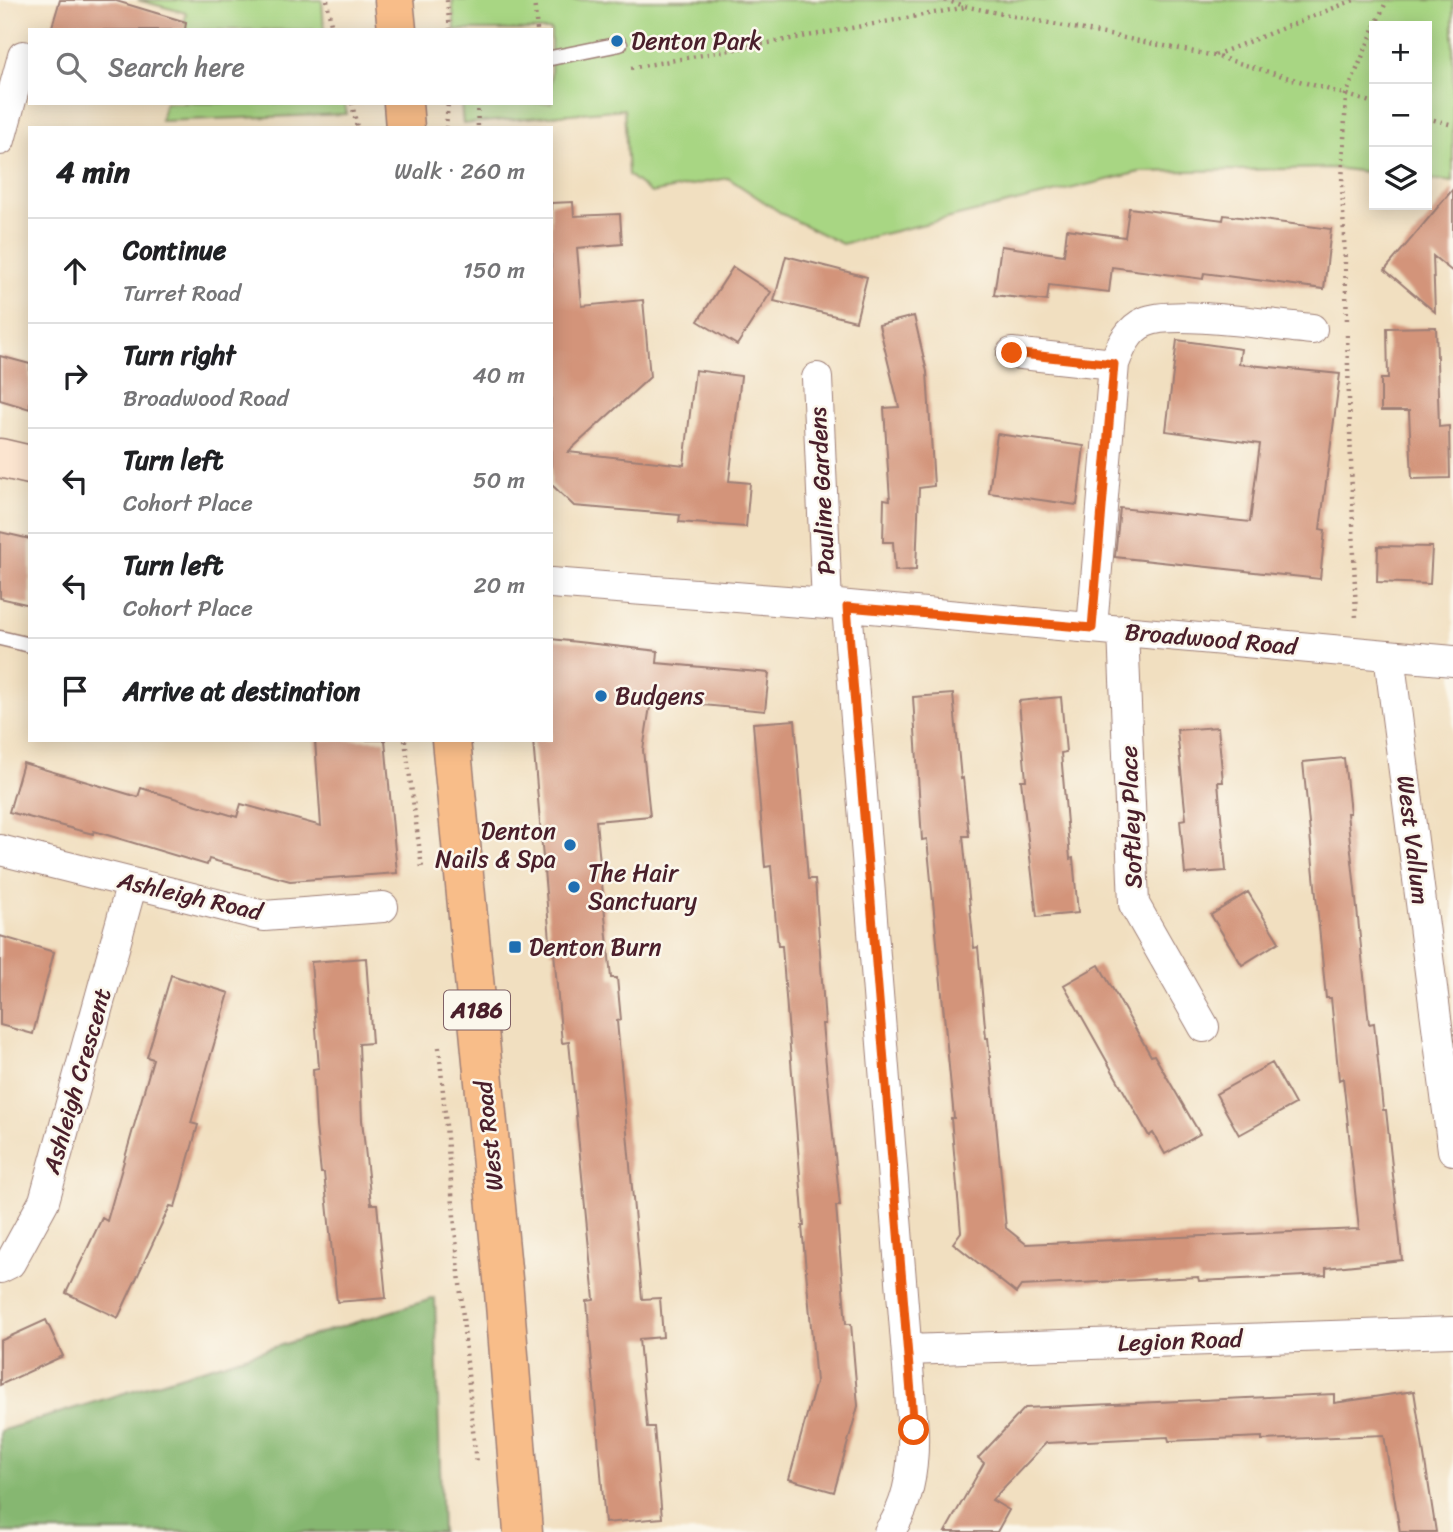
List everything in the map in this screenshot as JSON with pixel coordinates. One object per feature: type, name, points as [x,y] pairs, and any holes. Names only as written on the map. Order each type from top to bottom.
[{"type":"main road","points":[[394,0],[397,28]]},
{"type":"main road","points":[[403,105],[404,126]]},
{"type":"main road","name":"West Road","points":[[451,742],[503,1279],[523,1532]]},
{"type":"street","points":[[0,140],[23,56]]},
{"type":"street","points":[[1092,628],[1114,364],[1123,341],[1143,322],[1169,316],[1312,329]]},
{"type":"street","points":[[1012,353],[1114,364]]},
{"type":"street","name":"Pauline Gardens","points":[[817,378],[907,1350],[914,1461],[899,1518],[889,1532]]},
{"type":"street","points":[[0,458],[28,465]]},
{"type":"street","name":"Broadwood Road","points":[[553,583],[837,605],[1453,661]]},
{"type":"street","name":"Softley Place","points":[[1124,631],[1134,904],[1204,1027]]},
{"type":"street","name":"West Vallum","points":[[1389,655],[1442,977],[1453,1150]]},
{"type":"street","name":"Ashleigh Road","points":[[0,850],[264,916],[383,908]]},
{"type":"street","name":"Ashleigh Crescent","points":[[0,1268],[10,1263],[44,1201],[132,883]]},
{"type":"street","name":"Legion Road","points":[[907,1350],[1453,1332]]},
{"type":"lane","points":[[553,58],[620,44]]},
{"type":"lane","points":[[0,638],[28,645]]},
{"type":"path","points":[[327,0],[332,28]]},
{"type":"path","points":[[447,0],[450,28]]},
{"type":"path","points":[[534,0],[537,28]]},
{"type":"path","points":[[945,0],[968,7],[1215,56],[1369,102]]},
{"type":"path","points":[[1215,56],[1354,0]]},
{"type":"path","points":[[1378,21],[1387,0]]},
{"type":"path","points":[[618,71],[968,7]]},
{"type":"path","points":[[1347,321],[1342,183],[1346,96],[1369,42]]},
{"type":"path","points":[[352,105],[357,126]]},
{"type":"path","points":[[446,126],[448,105]]},
{"type":"path","points":[[477,105],[478,126]]},
{"type":"path","points":[[1432,119],[1453,125]]},
{"type":"path","points":[[1347,335],[1357,652]]},
{"type":"path","points":[[405,742],[422,870]]},
{"type":"path","points":[[438,1034],[477,1477]]},
{"type":"green space","points":[[138,0],[322,0],[324,28],[183,28],[186,13]]},
{"type":"green space","points":[[452,0],[1453,0],[1453,182],[1432,180],[1432,21],[1369,21],[1369,172],[1335,168],[1140,172],[842,244],[784,215],[728,178],[651,193],[628,175],[624,109],[463,124],[461,105],[553,105],[553,28],[455,28]]},
{"type":"green space","points":[[165,105],[345,105],[347,114],[161,121]]},
{"type":"green space","points":[[435,1298],[442,1532],[0,1532],[0,1431]]},
{"type":"building","points":[[60,0],[113,0],[186,22],[185,28],[52,28]]},
{"type":"building","points":[[1453,189],[1453,272],[1433,256],[1435,312],[1385,270]]},
{"type":"building","points":[[573,202],[574,216],[620,214],[622,244],[577,248],[582,306],[643,300],[650,377],[568,452],[684,465],[695,370],[741,376],[729,481],[750,483],[746,527],[679,522],[680,515],[574,506],[553,486],[553,203]]},
{"type":"building","points":[[1129,208],[1223,220],[1224,215],[1331,229],[1324,289],[1204,273],[1203,279],[1112,267],[1109,292],[1049,285],[1047,301],[994,295],[1001,246],[1064,255],[1067,229],[1125,237]]},
{"type":"building","points":[[786,256],[867,277],[856,321],[774,301]]},
{"type":"building","points":[[733,267],[771,292],[737,345],[698,321]]},
{"type":"building","points":[[914,316],[927,372],[934,486],[919,488],[916,570],[895,571],[893,542],[883,542],[884,499],[890,500],[884,408],[899,407],[879,325]]},
{"type":"building","points":[[1436,327],[1439,427],[1449,426],[1450,478],[1412,479],[1409,411],[1381,411],[1381,379],[1388,379],[1387,328]]},
{"type":"building","points":[[1177,340],[1241,349],[1239,364],[1340,374],[1320,529],[1325,530],[1320,579],[1115,557],[1120,508],[1250,522],[1260,444],[1166,431]]},
{"type":"building","points":[[0,356],[28,363],[28,408],[0,400]]},
{"type":"building","points":[[997,434],[1084,446],[1077,505],[989,493]]},
{"type":"building","points":[[0,532],[28,539],[28,605],[0,598]]},
{"type":"building","points":[[1378,546],[1432,547],[1430,584],[1377,582]]},
{"type":"building","points":[[553,639],[658,651],[657,663],[769,673],[765,711],[651,700],[643,750],[650,816],[596,821],[611,978],[617,978],[621,1020],[617,1021],[642,1299],[660,1298],[663,1337],[639,1339],[647,1427],[654,1427],[662,1518],[605,1523],[587,1301],[594,1300],[569,1042],[562,1043],[554,952],[551,952],[533,742],[553,742]]},
{"type":"building","points":[[953,694],[969,836],[963,836],[974,948],[978,947],[1006,1228],[1026,1244],[1359,1229],[1343,1078],[1339,1080],[1331,998],[1326,998],[1303,762],[1344,758],[1350,813],[1347,813],[1369,1024],[1374,1023],[1402,1260],[1326,1268],[1326,1275],[1199,1281],[1198,1277],[1021,1286],[1016,1293],[953,1243],[961,1232],[951,1118],[954,1118],[927,839],[922,840],[913,697]]},
{"type":"building","points":[[1061,697],[1066,752],[1061,753],[1070,859],[1073,858],[1078,913],[1037,917],[1021,780],[1026,780],[1019,701]]},
{"type":"building","points":[[795,720],[808,879],[815,879],[825,1024],[822,1024],[840,1206],[836,1206],[846,1324],[851,1324],[858,1406],[834,1492],[789,1479],[816,1382],[782,946],[778,946],[771,866],[765,867],[753,723]]},
{"type":"building","points":[[1218,727],[1223,782],[1218,782],[1226,871],[1185,874],[1180,820],[1186,819],[1177,730]]},
{"type":"building","points":[[315,742],[385,742],[397,873],[290,881],[209,859],[207,865],[94,831],[93,834],[9,812],[23,763],[138,797],[141,788],[237,817],[241,804],[321,826]]},
{"type":"building","points":[[1248,892],[1279,942],[1242,965],[1211,915]]},
{"type":"building","points":[[0,936],[54,952],[33,1034],[0,1025]]},
{"type":"building","points":[[366,958],[372,1043],[359,1044],[362,1120],[371,1204],[377,1204],[386,1298],[337,1302],[324,1173],[321,1173],[316,1126],[313,1069],[319,1068],[311,962]]},
{"type":"building","points":[[1099,965],[1200,1134],[1165,1154],[1153,1133],[1149,1136],[1064,985]]},
{"type":"building","points":[[171,975],[229,993],[191,1123],[198,1125],[175,1207],[170,1206],[118,1318],[66,1293],[102,1218],[107,1221],[153,1059],[147,1057]]},
{"type":"building","points":[[1272,1063],[1295,1104],[1239,1135],[1216,1094]]},
{"type":"building","points":[[46,1320],[63,1356],[0,1385],[0,1341]]},
{"type":"building","points":[[1414,1391],[1436,1532],[1400,1532],[1384,1435],[1169,1441],[1168,1437],[1046,1443],[992,1500],[1009,1510],[997,1532],[945,1532],[984,1463],[978,1458],[1025,1408],[1334,1394],[1334,1403]]},
{"type":"place","name":"Denton Park","points":[[617,41]]},
{"type":"place","name":"Budgens","points":[[601,696]]},
{"type":"place","name":"Denton Nails & Spa","points":[[570,845]]},
{"type":"place","name":"The Hair Sanctuary","points":[[574,887]]},
{"type":"place","name":"Denton Burn","points":[[515,947]]},
{"type":"route","points":[[914,1430],[847,607],[1092,628],[1114,364],[1012,353]]}]
